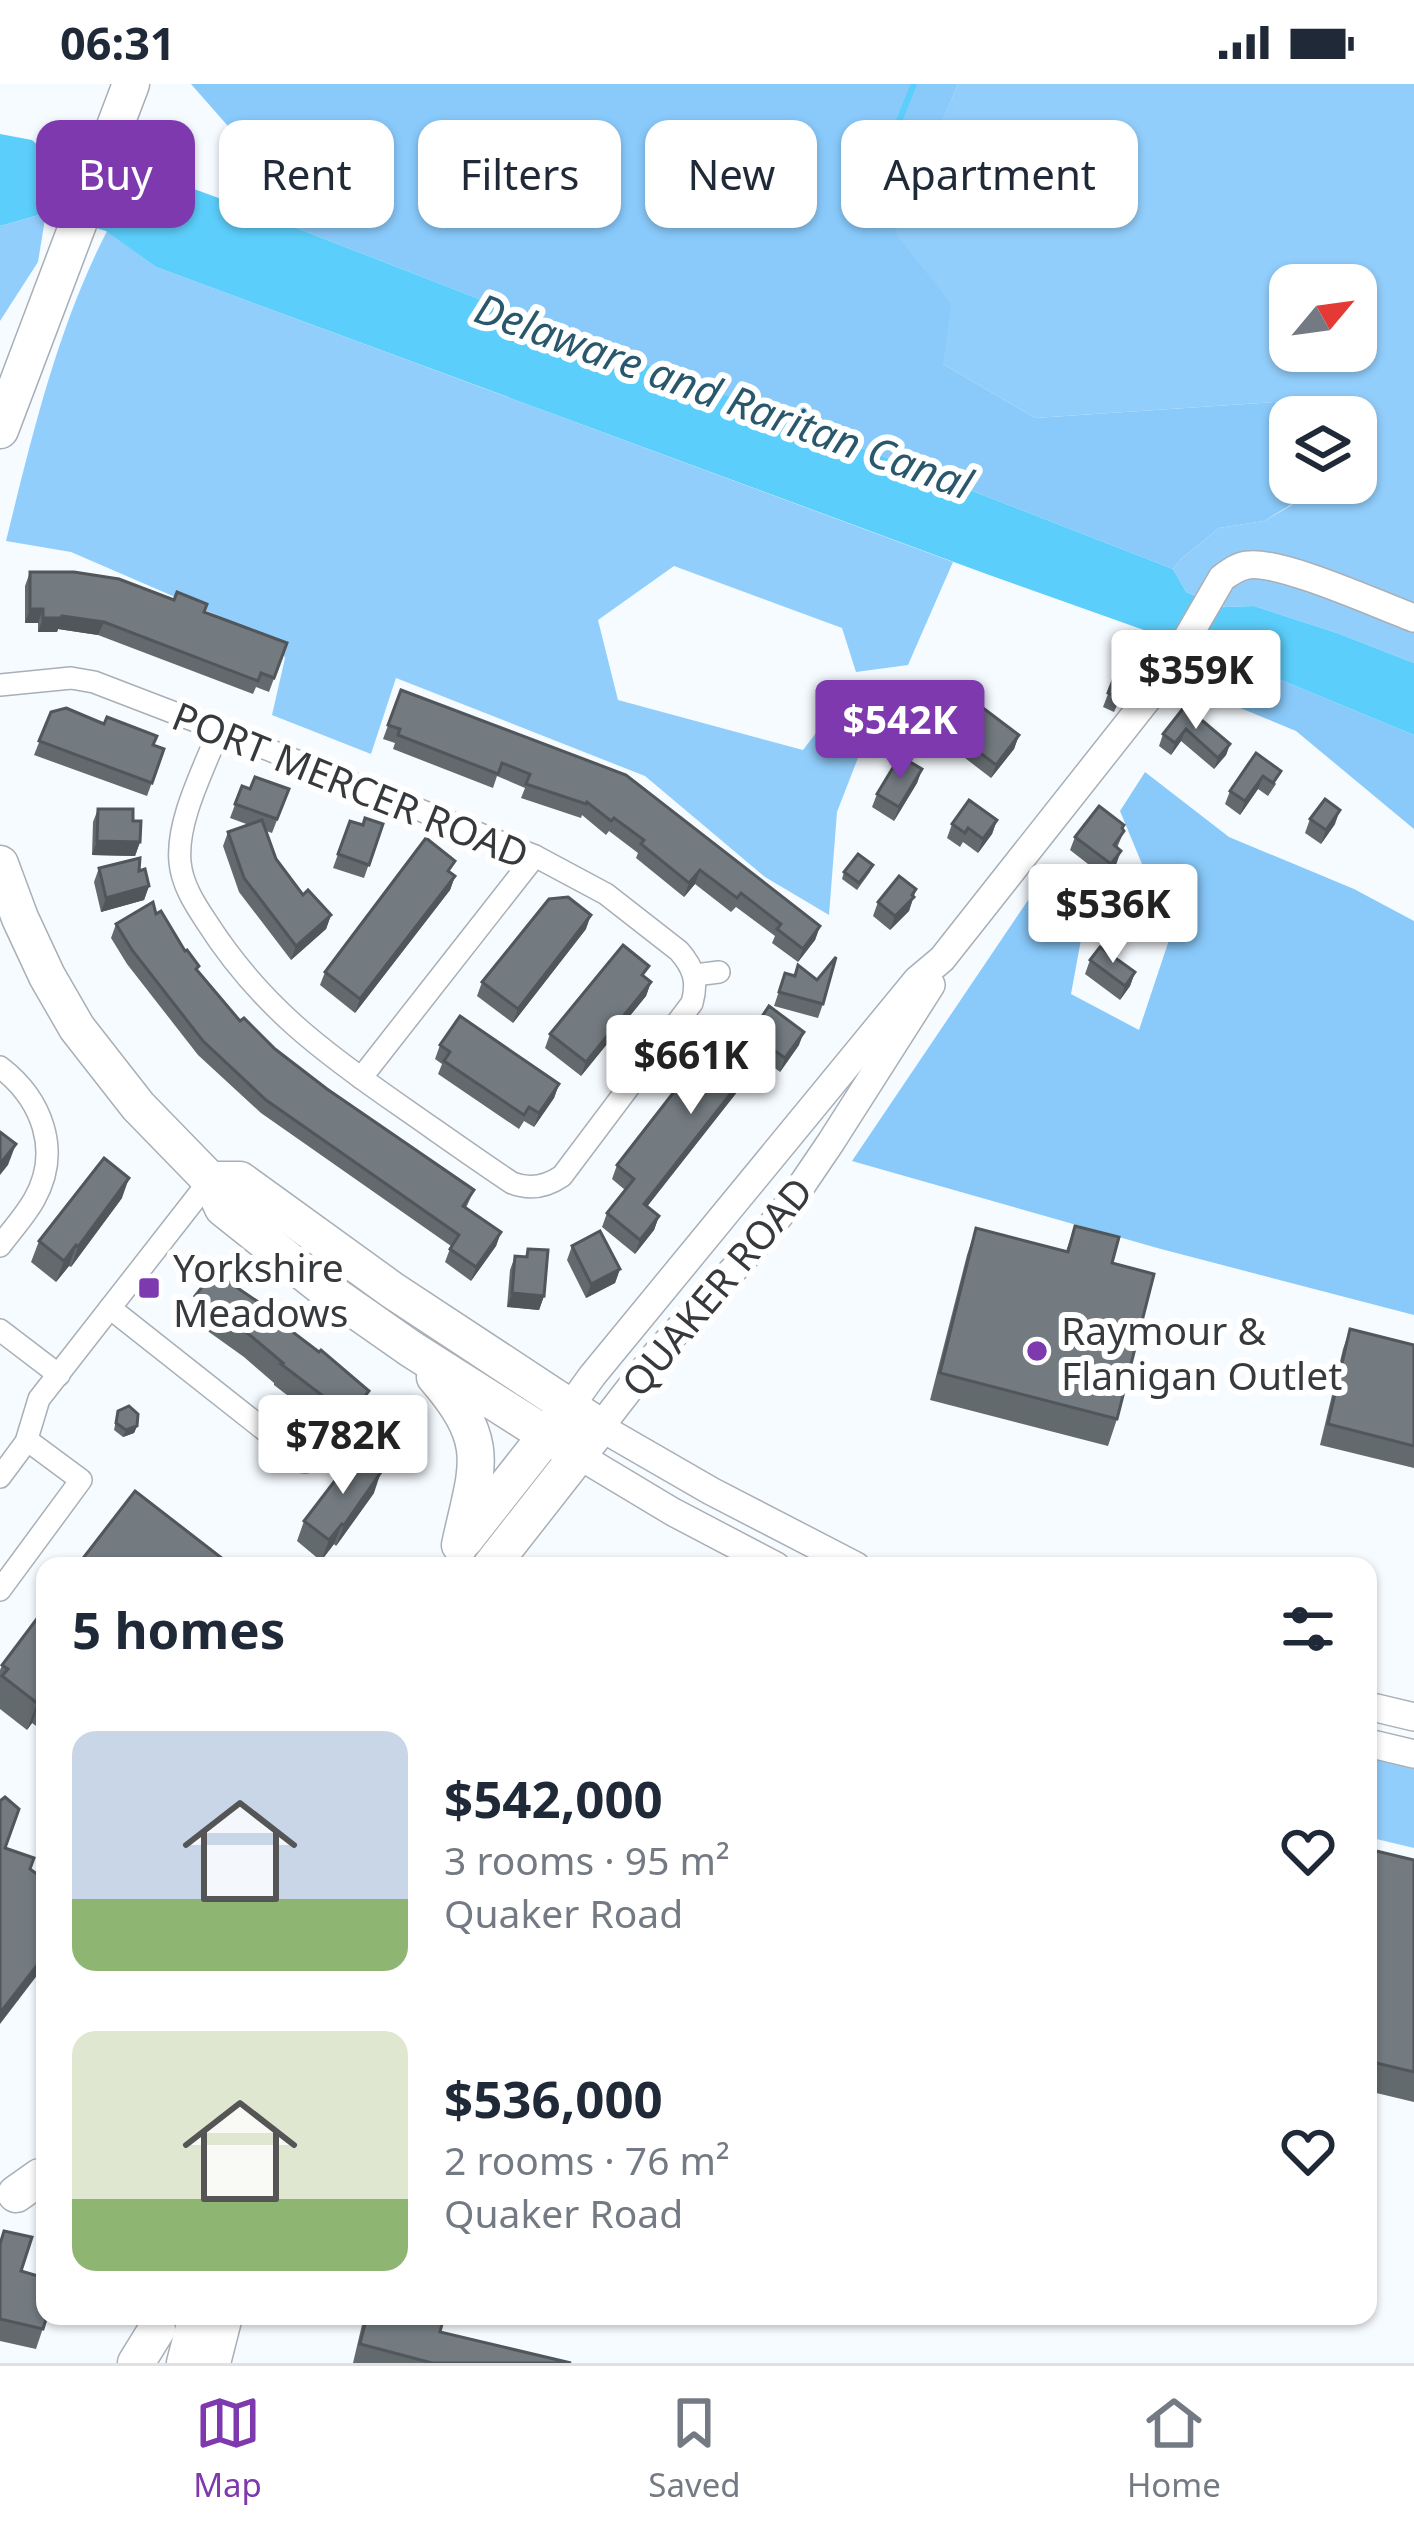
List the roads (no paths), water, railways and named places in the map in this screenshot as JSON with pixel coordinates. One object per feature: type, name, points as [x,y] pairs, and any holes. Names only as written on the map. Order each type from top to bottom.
[{"type":"main road","points":[[0,430],[131,84]]},
{"type":"main road","points":[[0,864],[46,976],[77,1028],[138,1106],[210,1180],[223,1208],[410,1349],[573,1431]]},
{"type":"main road","points":[[210,1180],[240,1180],[392,1290],[573,1431]]},
{"type":"main road","points":[[410,1349],[454,1399],[474,1434],[476,1473],[466,1557]]},
{"type":"main road","points":[[468,1557],[573,1431]]},
{"type":"main road","points":[[185,2363],[195,2325]]},
{"type":"main road","points":[[212,2363],[222,2325]]},
{"type":"main road","points":[[136,2363],[155,2336]]},
{"type":"street","name":"QUAKER ROAD","points":[[573,1431],[592,1376],[917,980],[942,958],[1119,736],[1164,678],[1222,578],[1248,564],[1267,566],[1414,618]]},
{"type":"street","name":"PORT MERCER ROAD","points":[[0,685],[71,679],[94,682],[535,856],[606,894],[679,951],[694,975]]},
{"type":"street","points":[[219,730],[179,844],[185,884],[219,942],[282,1016],[315,1045],[506,1180],[542,1194],[562,1176],[687,1012],[696,990],[694,975],[719,972]]},
{"type":"street","points":[[361,1078],[535,856]]},
{"type":"street","name":"QUAKER ROAD","points":[[573,1431],[658,1352],[756,1246],[903,1031],[942,958]]},
{"type":"street","points":[[0,1066],[37,1106],[48,1145],[41,1186],[0,1246]]},
{"type":"street","points":[[0,1477],[27,1440],[39,1399],[210,1180]]},
{"type":"street","points":[[110,1309],[305,1462]]},
{"type":"street","points":[[0,1330],[58,1375]]},
{"type":"street","points":[[573,1431],[673,1512],[759,1557]]},
{"type":"street","points":[[573,1431],[712,1491],[839,1557]]},
{"type":"street","points":[[0,1590],[81,1480],[27,1440]]},
{"type":"street","points":[[1377,1708],[1414,1717]]},
{"type":"street","points":[[1377,1745],[1414,1754]]},
{"type":"water","points":[[0,134],[36,144],[36,216],[0,226]]},
{"type":"water","name":"Delaware and Raritan Canal","points":[[195,189],[219,198],[219,228],[297,228],[1173,569],[1186,592],[1224,607],[1254,606],[1414,663],[1414,735],[1259,671],[156,267],[96,228],[195,228]]},
{"type":"waterway","points":[[899,120],[914,84]]},
{"type":"place","name":"Yorkshire Meadows","points":[[149,1288]]},
{"type":"place","name":"Raymour & Flanigan Outlet","points":[[1037,1351]]}]
